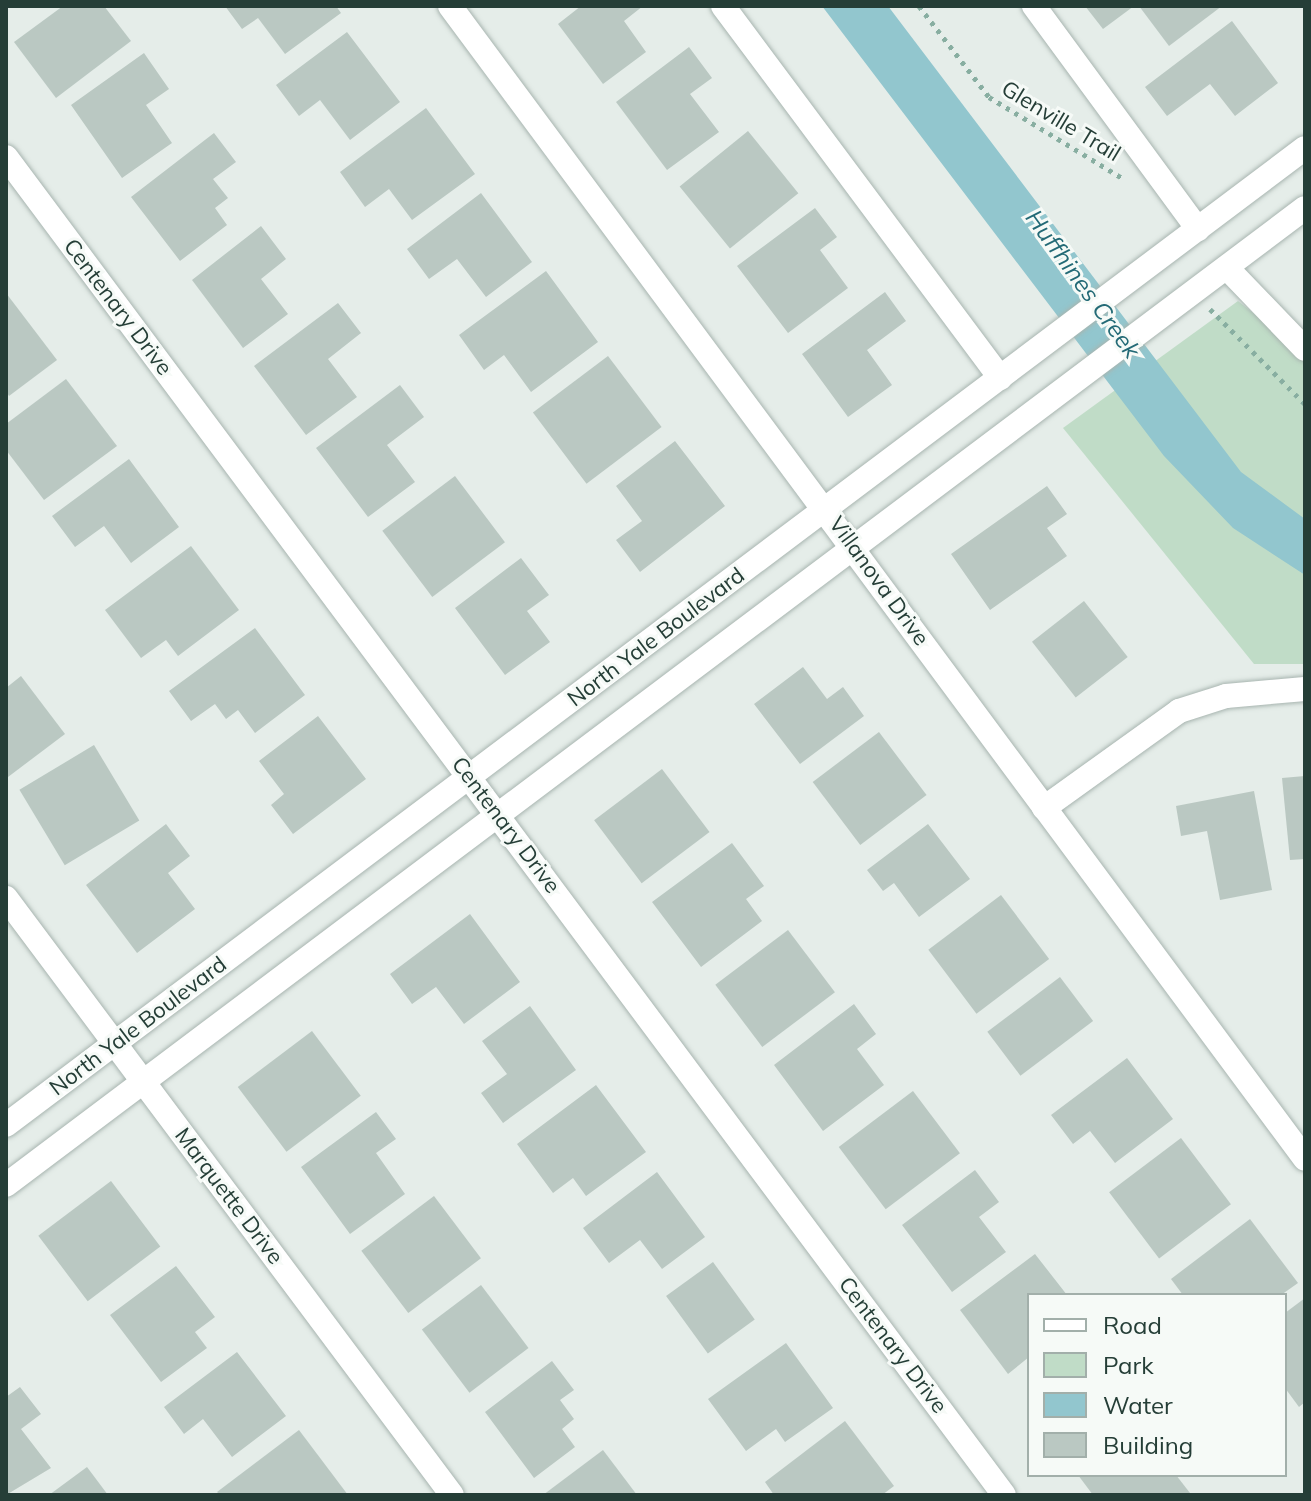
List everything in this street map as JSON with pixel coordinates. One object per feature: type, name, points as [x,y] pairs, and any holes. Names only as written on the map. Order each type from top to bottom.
[{"type":"street","name":"Villanova Drive","points":[[450,6],[856,547],[1044,808],[1305,1159]]},
{"type":"street","points":[[723,6],[1000,378]]},
{"type":"street","points":[[1034,6],[1198,229]]},
{"type":"street","name":"North Yale Boulevard","points":[[6,1125],[1305,148]]},
{"type":"street","name":"Centenary Drive","points":[[6,157],[1004,1495]]},
{"type":"street","points":[[6,1185],[1305,208]]},
{"type":"street","points":[[1227,268],[1305,349]]},
{"type":"street","points":[[1044,808],[1179,711],[1226,696],[1305,689]]},
{"type":"street","name":"Marquette Drive","points":[[6,898],[452,1495]]},
{"type":"path","name":"Glenville Trail","points":[[919,6],[989,97],[1132,187]]},
{"type":"path","points":[[1210,309],[1305,404]]},
{"type":"green space","points":[[1238,301],[1305,354],[1305,664],[1254,664],[1063,428]]},
{"type":"water","name":"Huffhines Creek","points":[[822,6],[888,6],[1241,472],[1305,519],[1305,575],[1233,528],[1164,456]]},
{"type":"building","points":[[63,6],[104,6],[131,41],[56,98],[14,42]]},
{"type":"building","points":[[225,6],[336,6],[341,13],[285,54],[258,18],[242,29]]},
{"type":"building","points":[[581,6],[643,6],[624,21],[646,52],[603,84],[558,24]]},
{"type":"building","points":[[1085,6],[1134,6],[1103,29]]},
{"type":"building","points":[[1139,6],[1222,6],[1169,46]]},
{"type":"building","points":[[1232,21],[1278,83],[1235,116],[1210,84],[1167,116],[1145,87]]},
{"type":"building","points":[[347,32],[400,102],[350,140],[320,100],[299,116],[276,85]]},
{"type":"building","points":[[689,47],[712,78],[690,94],[719,132],[667,170],[616,102]]},
{"type":"building","points":[[144,53],[169,89],[146,105],[172,143],[122,178],[71,105]]},
{"type":"building","points":[[426,108],[475,174],[412,220],[389,189],[365,207],[340,172]]},
{"type":"building","points":[[748,131],[798,193],[730,249],[680,186]]},
{"type":"building","points":[[214,133],[236,162],[213,179],[228,198],[215,208],[227,225],[180,261],[131,197]]},
{"type":"building","points":[[481,193],[532,262],[486,297],[457,259],[429,279],[407,249]]},
{"type":"building","points":[[815,208],[837,237],[820,250],[848,288],[788,333],[737,266]]},
{"type":"building","points":[[261,226],[286,259],[261,279],[288,314],[243,348],[192,280]]},
{"type":"building","points":[[546,271],[598,342],[531,392],[504,355],[484,370],[459,335]]},
{"type":"building","points":[[885,292],[906,321],[867,350],[892,385],[848,417],[802,354]]},
{"type":"building","points":[[6,293],[57,360],[9,396],[6,391]]},
{"type":"building","points":[[338,303],[361,333],[328,359],[357,397],[306,435],[254,366]]},
{"type":"building","points":[[608,356],[662,427],[586,484],[533,413]]},
{"type":"building","points":[[66,379],[117,446],[44,500],[6,450],[6,424]]},
{"type":"building","points":[[400,385],[424,417],[387,445],[415,482],[368,517],[316,448]]},
{"type":"building","points":[[675,441],[725,506],[640,572],[616,540],[642,521],[616,486]]},
{"type":"building","points":[[129,459],[179,527],[131,563],[104,526],[75,547],[52,516]]},
{"type":"building","points":[[455,476],[505,542],[432,597],[382,531]]},
{"type":"building","points":[[1047,486],[1067,514],[1047,528],[1067,556],[990,610],[951,554]]},
{"type":"building","points":[[191,546],[239,610],[178,656],[166,640],[141,658],[105,610]]},
{"type":"building","points":[[521,558],[549,595],[527,611],[550,642],[505,675],[455,608]]},
{"type":"building","points":[[1084,601],[1128,657],[1076,698],[1032,642]]},
{"type":"building","points":[[255,628],[305,695],[255,733],[238,710],[226,719],[215,704],[191,721],[169,691]]},
{"type":"building","points":[[803,667],[827,699],[843,687],[864,716],[800,764],[754,704]]},
{"type":"building","points":[[21,676],[65,734],[8,777],[6,688]]},
{"type":"building","points":[[318,716],[366,779],[293,834],[271,805],[284,794],[259,761]]},
{"type":"building","points":[[879,732],[927,795],[860,845],[813,782]]},
{"type":"building","points":[[94,745],[139,820],[65,865],[19,790]]},
{"type":"building","points":[[662,769],[710,832],[642,883],[594,820]]},
{"type":"building","points":[[1305,776],[1305,859],[1290,860],[1282,778]]},
{"type":"building","points":[[1254,791],[1272,890],[1220,900],[1207,831],[1181,836],[1176,806]]},
{"type":"building","points":[[166,824],[190,856],[168,873],[195,909],[137,953],[86,885]]},
{"type":"building","points":[[928,824],[970,879],[919,917],[894,883],[883,891],[867,870]]},
{"type":"building","points":[[732,843],[764,886],[746,899],[762,921],[701,967],[652,902]]},
{"type":"building","points":[[1001,895],[1049,959],[976,1014],[928,950]]},
{"type":"building","points":[[470,914],[520,982],[464,1024],[436,987],[412,1004],[390,974]]},
{"type":"building","points":[[788,930],[835,992],[762,1047],[715,985]]},
{"type":"building","points":[[1060,977],[1093,1021],[1020,1076],[987,1032]]},
{"type":"building","points":[[854,1004],[876,1034],[857,1049],[884,1085],[823,1131],[774,1065]]},
{"type":"building","points":[[530,1006],[576,1070],[503,1123],[481,1093],[507,1074],[482,1041]]},
{"type":"building","points":[[312,1031],[361,1096],[286,1152],[238,1087]]},
{"type":"building","points":[[1127,1058],[1173,1119],[1115,1163],[1090,1131],[1073,1144],[1051,1115]]},
{"type":"building","points":[[596,1085],[646,1152],[586,1196],[573,1178],[553,1193],[517,1144]]},
{"type":"building","points":[[913,1091],[960,1153],[886,1209],[839,1147]]},
{"type":"building","points":[[376,1112],[396,1139],[376,1153],[405,1194],[350,1234],[301,1167]]},
{"type":"building","points":[[1181,1138],[1231,1204],[1159,1258],[1109,1192]]},
{"type":"building","points":[[975,1170],[999,1202],[979,1217],[1006,1252],[952,1292],[902,1225]]},
{"type":"building","points":[[657,1172],[705,1237],[662,1269],[640,1240],[609,1263],[583,1228]]},
{"type":"building","points":[[111,1181],[160,1246],[88,1301],[38,1236]]},
{"type":"building","points":[[434,1196],[481,1258],[408,1313],[361,1251]]},
{"type":"building","points":[[1250,1219],[1298,1283],[1284,1293],[1182,1293],[1171,1279]]},
{"type":"building","points":[[1035,1254],[1065,1293],[1027,1293],[1027,1359],[1008,1374],[960,1310]]},
{"type":"building","points":[[713,1262],[755,1319],[708,1354],[666,1296]]},
{"type":"building","points":[[176,1266],[215,1317],[195,1332],[207,1348],[161,1382],[110,1315]]},
{"type":"building","points":[[481,1285],[529,1348],[469,1393],[422,1330]]},
{"type":"building","points":[[1305,1298],[1305,1402],[1299,1407],[1287,1391],[1287,1312]]},
{"type":"building","points":[[786,1343],[833,1408],[785,1442],[776,1429],[746,1451],[708,1399]]},
{"type":"building","points":[[237,1352],[286,1416],[232,1457],[203,1419],[184,1434],[164,1407]]},
{"type":"building","points":[[552,1361],[574,1390],[560,1400],[574,1419],[562,1429],[575,1447],[534,1478],[485,1412]]},
{"type":"building","points":[[20,1387],[41,1414],[21,1429],[51,1468],[6,1495],[6,1397]]},
{"type":"building","points":[[845,1421],[894,1486],[882,1495],[774,1495],[765,1482]]},
{"type":"building","points":[[299,1430],[348,1495],[220,1495],[217,1492]]},
{"type":"building","points":[[603,1450],[637,1495],[543,1495]]},
{"type":"building","points":[[87,1467],[108,1495],[49,1495]]},
{"type":"building","points":[[1080,1477],[1178,1477],[1190,1493],[1093,1495]]}]
